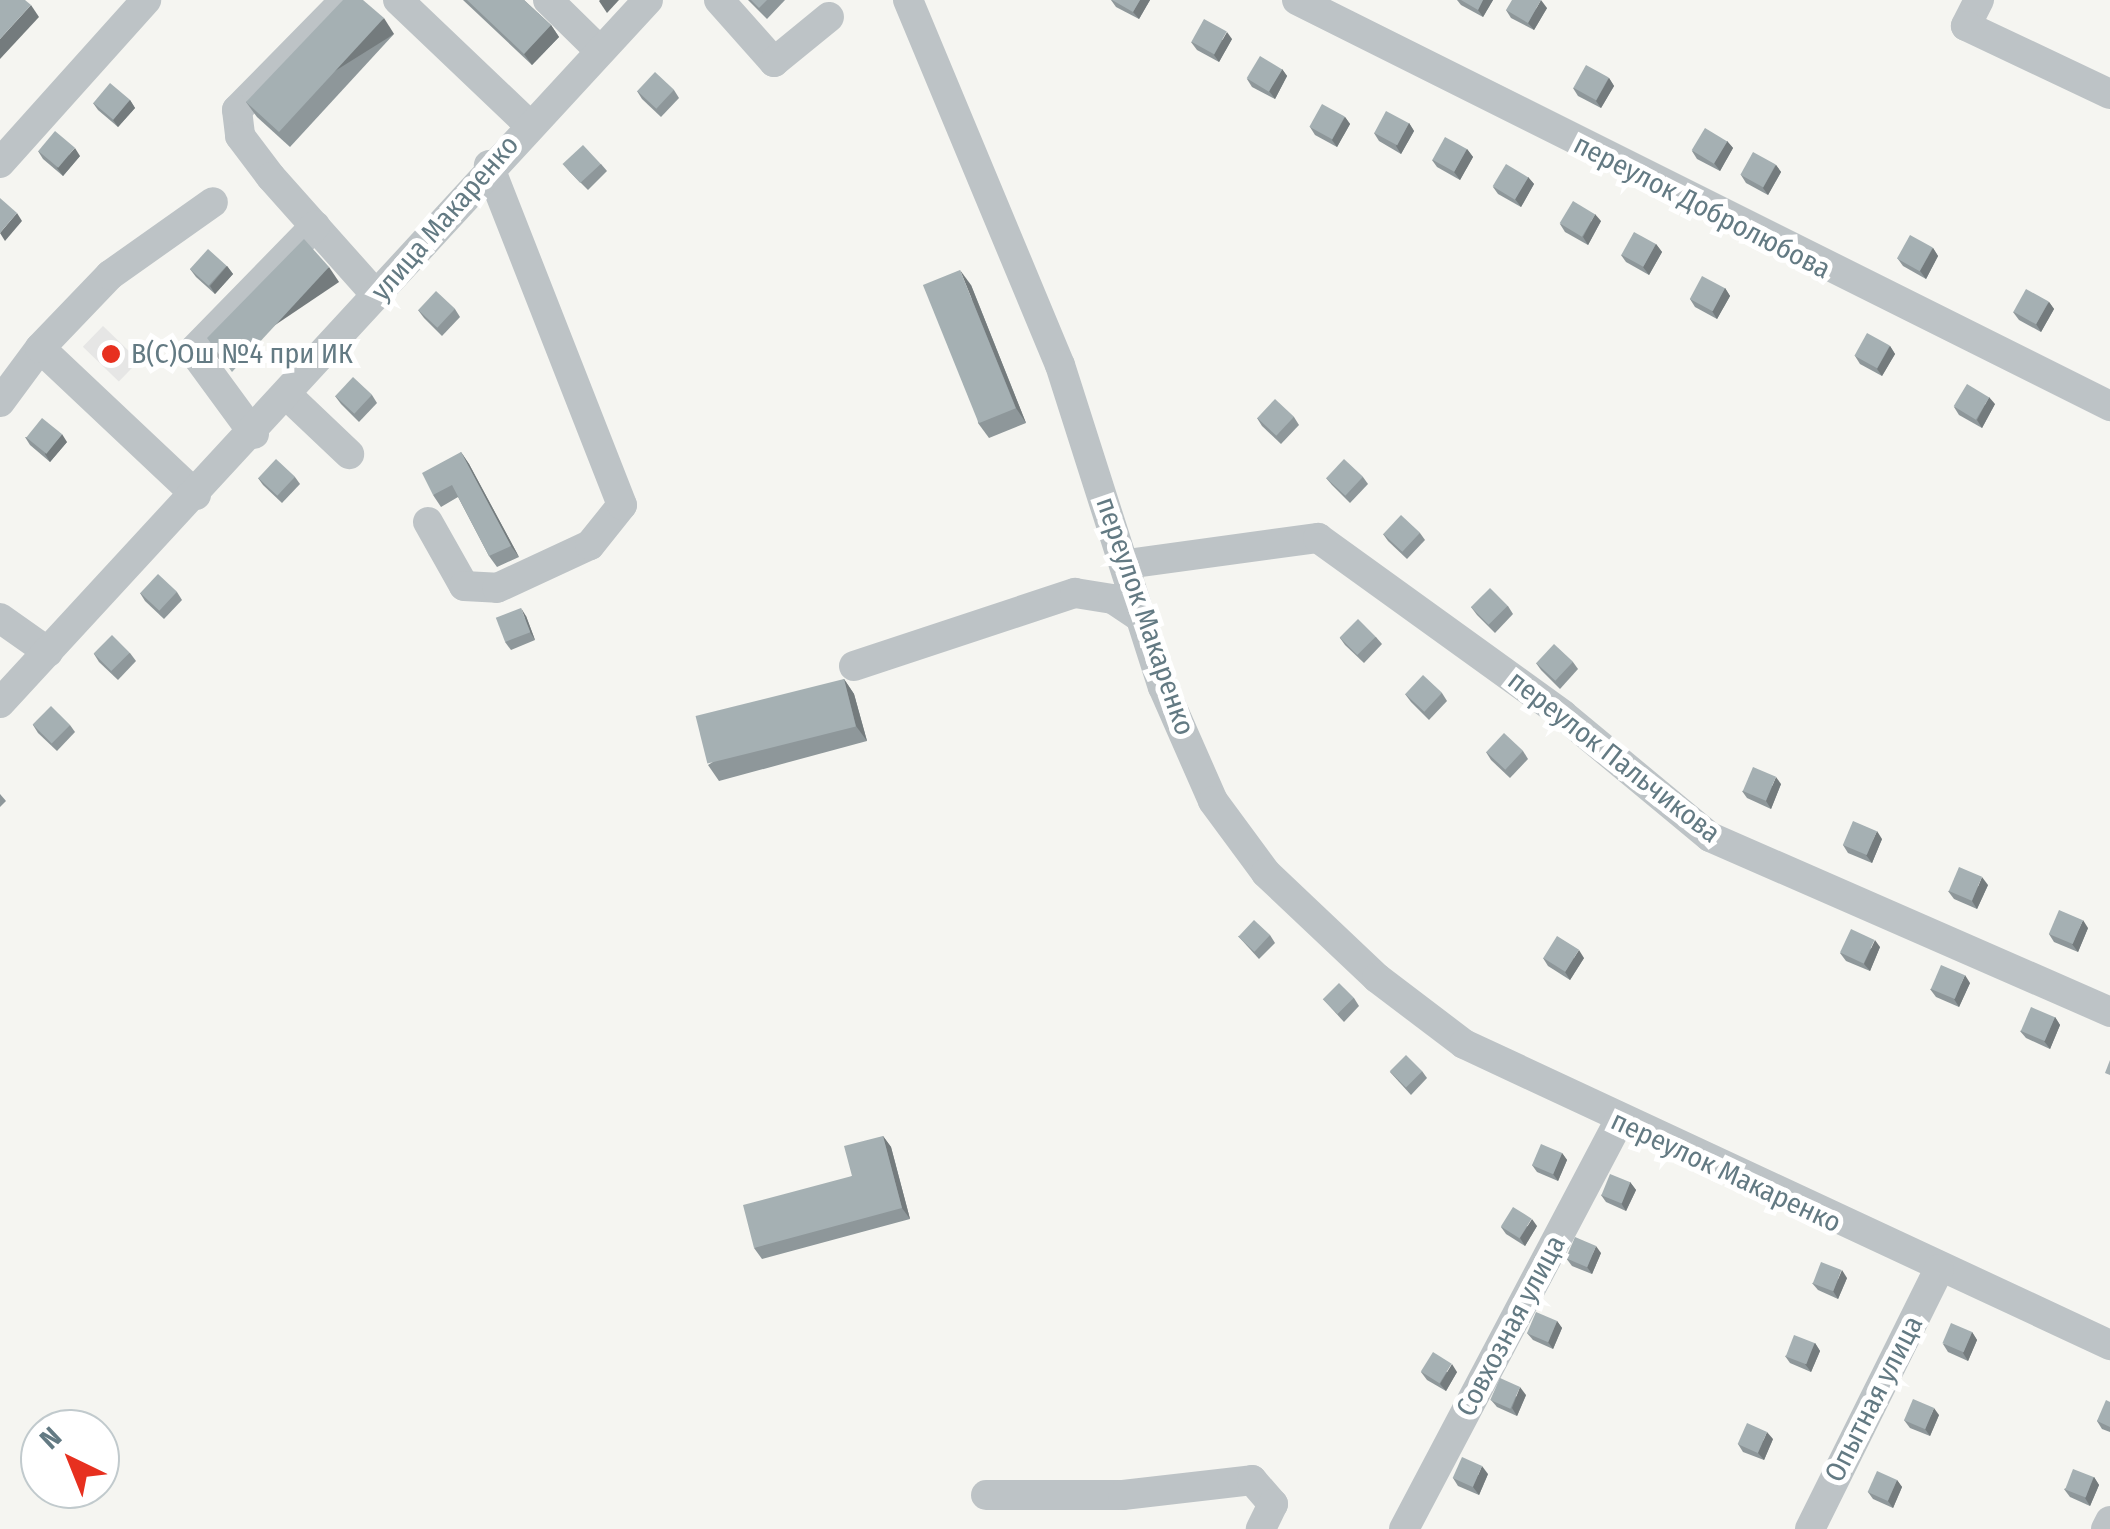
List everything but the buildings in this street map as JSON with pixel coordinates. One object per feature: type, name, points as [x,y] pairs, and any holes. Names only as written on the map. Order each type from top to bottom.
[{"type":"street","points":[[0,162],[146,0]]},
{"type":"street","points":[[345,0],[237,110],[240,136],[376,295]]},
{"type":"street","points":[[398,0],[528,124]]},
{"type":"street","points":[[548,0],[599,50]]},
{"type":"street","name":"улица Макаренко","points":[[0,702],[289,397],[489,165],[648,0]]},
{"type":"street","points":[[718,0],[774,62],[829,17]]},
{"type":"street","name":"переулок Макаренко","points":[[908,0],[1060,365],[1143,619],[1213,801],[1266,873],[1464,1044],[1618,1123],[2110,1345]]},
{"type":"street","name":"переулок Добролюбова","points":[[1297,0],[2110,406]]},
{"type":"street","points":[[1978,0],[1966,26],[2110,94]]},
{"type":"street","points":[[428,522],[464,586],[498,588],[590,545],[622,504],[489,165]]},
{"type":"street","points":[[0,402],[40,348],[110,275],[214,202]]},
{"type":"street","points":[[254,434],[192,352],[315,226]]},
{"type":"street","points":[[40,348],[196,496]]},
{"type":"street","points":[[289,397],[349,454]]},
{"type":"street","name":"переулок Пальчикова","points":[[1127,564],[1318,538],[1563,715],[1710,837],[2110,1012]]},
{"type":"street","points":[[854,666],[1074,593],[1113,599],[1143,619]]},
{"type":"street","points":[[0,618],[48,652]]},
{"type":"street","name":"Совхозная улица","points":[[1404,1529],[1618,1123]]},
{"type":"street","name":"Опытная улица","points":[[1810,1529],[1939,1269]]},
{"type":"street","points":[[986,1495],[1123,1495],[1252,1480],[1273,1504],[1261,1529]]},
{"type":"street","points":[[2106,1529],[2110,1521]]},
{"type":"shaded area","name":"В(С)Ош №4 при ИК","points":[[103,326],[139,361],[119,382],[83,347]]},
{"type":"place","name":"В(С)Ош №4 при ИК","points":[[111,354]]}]
